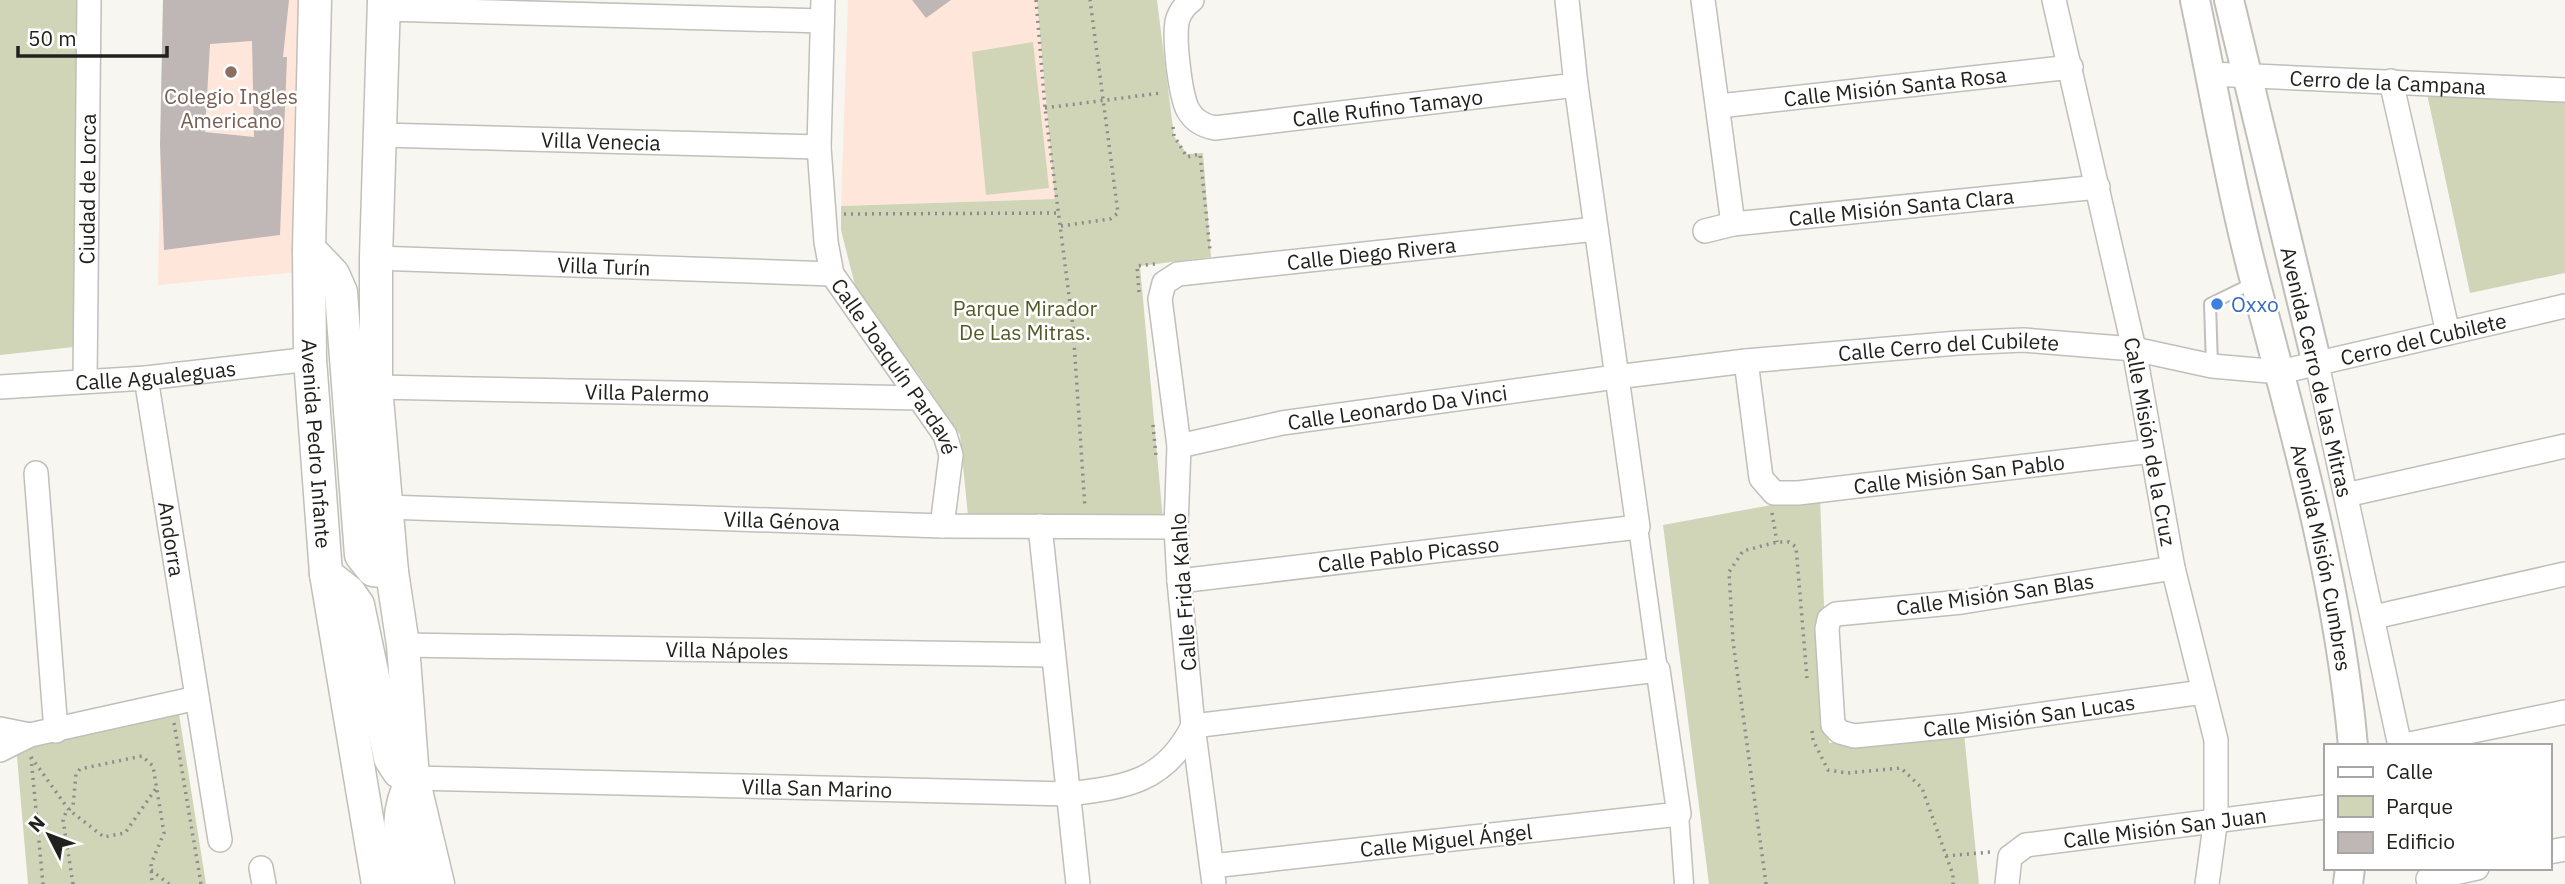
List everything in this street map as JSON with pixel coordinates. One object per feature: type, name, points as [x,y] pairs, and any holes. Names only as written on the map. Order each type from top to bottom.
[{"type":"main road","name":"Avenida Pedro Infante","points":[[315,0],[309,249],[310,359],[326,574],[378,884]]},
{"type":"main road","points":[[384,4],[382,135],[376,258],[376,387],[392,572],[403,645],[413,778],[438,884]]},
{"type":"main road","points":[[309,249],[333,274],[341,292],[361,555],[373,570],[392,572]]},
{"type":"main road","points":[[326,574],[349,592],[358,606],[390,758],[399,772],[413,778]]},
{"type":"main road","points":[[407,884],[399,821],[402,800],[413,778]]},
{"type":"street","name":"Ciudad de Lorca","points":[[85,380],[89,0]]},
{"type":"street","points":[[1567,0],[1616,377],[1679,814],[1685,884]]},
{"type":"street","points":[[1703,0],[1733,225]]},
{"type":"street","name":"Calle Misión de la Cruz","points":[[2054,0],[2134,349],[2173,568],[2216,740],[2216,818],[2207,884]]},
{"type":"street","name":"Avenida Cerro de las Mitras","points":[[2194,0],[2255,282],[2280,372]]},
{"type":"street","name":"Avenida Cerro de las Mitras","points":[[2229,0],[2318,364],[2400,744]]},
{"type":"street","points":[[384,4],[822,11]]},
{"type":"street","name":"Calle Rufino Tamayo","points":[[1186,6],[1177,24],[1182,85],[1187,108],[1200,123],[1215,128],[1576,85]]},
{"type":"street","name":"Calle Joaquín Pardavé","points":[[822,11],[819,146],[826,242],[832,274],[945,435],[951,455],[942,526]]},
{"type":"street","name":"Calle Misión Santa Rosa","points":[[1719,106],[2071,67]]},
{"type":"street","name":"Cerro de la Campana","points":[[2210,74],[2565,90]]},
{"type":"street","points":[[2391,81],[2448,333]]},
{"type":"street","name":"Villa Venecia","points":[[382,135],[819,146]]},
{"type":"street","name":"Calle Misión Santa Clara","points":[[1705,231],[1733,225],[2098,187]]},
{"type":"street","name":"Calle Diego Rivera","points":[[1150,296],[1178,274],[1596,229]]},
{"type":"street","name":"Villa Turín","points":[[376,258],[832,274]]},
{"type":"street","name":"Calle Frida Kahlo","points":[[1150,296],[1180,446],[1177,527],[1180,581],[1194,726],[1213,875]]},
{"type":"street","name":"Cerro del Cubilete","points":[[2280,372],[2565,306]]},
{"type":"street","name":"Calle Cerro del Cubilete","points":[[1616,377],[1746,361],[2023,340],[2134,349],[2212,366],[2280,372]]},
{"type":"street","name":"Calle Agualeguas","points":[[0,387],[146,378],[310,359]]},
{"type":"street","name":"Calle Misión San Pablo","points":[[1746,361],[1761,478],[1774,493],[1798,493],[2152,450]]},
{"type":"street","name":"Avenida Misión Cumbres","points":[[2280,372],[2319,525],[2337,614],[2353,744]]},
{"type":"street","name":"Calle Leonardo Da Vinci","points":[[1180,446],[1282,423],[1616,377]]},
{"type":"street","name":"Andorra","points":[[146,378],[220,840]]},
{"type":"street","name":"Villa Palermo","points":[[376,387],[919,398]]},
{"type":"street","points":[[2346,495],[2565,446]]},
{"type":"street","points":[[36,473],[56,731]]},
{"type":"street","name":"Villa Génova","points":[[386,507],[942,526],[1177,527]]},
{"type":"street","points":[[1040,526],[1078,884]]},
{"type":"street","name":"Calle Pablo Picasso","points":[[1180,581],[1638,527]]},
{"type":"street","name":"Calle Misión San Blas","points":[[1854,736],[1840,732],[1833,724],[1826,629],[1829,619],[1836,614],[1962,602],[2173,568]]},
{"type":"street","points":[[2374,617],[2565,574]]},
{"type":"street","name":"Villa Nápoles","points":[[403,645],[1052,655]]},
{"type":"street","points":[[1194,726],[1658,670]]},
{"type":"street","name":"Calle Misión San Lucas","points":[[1854,736],[1965,725],[2203,692]]},
{"type":"street","points":[[0,750],[31,746],[56,731],[197,698]]},
{"type":"street","points":[[2410,744],[2565,712]]},
{"type":"street","name":"Villa San Marino","points":[[413,778],[1069,794],[1123,787],[1146,778],[1172,759],[1194,726]]},
{"type":"street","points":[[0,729],[31,746]]},
{"type":"street","name":"Calle Misión San Juan","points":[[2014,853],[2026,845],[2216,818],[2324,807]]},
{"type":"street","name":"Calle Miguel Ángel","points":[[1213,875],[1679,814]]},
{"type":"street","points":[[2007,884],[2014,853]]},
{"type":"street","points":[[2428,877],[2466,870]]},
{"type":"lane","points":[[2212,366],[2210,304],[2255,282]]},
{"type":"path","points":[[1035,0],[1045,108],[1073,327],[1086,517]]},
{"type":"path","points":[[1061,226],[1110,219],[1118,213],[1090,0]]},
{"type":"path","points":[[1045,108],[1169,92]]},
{"type":"path","points":[[844,214],[1059,213]]},
{"type":"path","points":[[1150,296],[1137,266],[1164,263]]},
{"type":"path","points":[[1152,413],[1157,466]]},
{"type":"path","points":[[1766,884],[1733,641],[1729,572],[1743,551],[1777,541],[1789,542],[1796,547],[1807,682]]},
{"type":"path","points":[[170,704],[201,884]]},
{"type":"path","points":[[1812,728],[1813,740],[1828,770],[1847,773],[1902,768],[1922,788],[1953,884]]},
{"type":"path","points":[[31,746],[69,810],[104,837],[125,833],[157,787]]},
{"type":"path","points":[[31,746],[43,884]]},
{"type":"path","points":[[72,884],[63,820],[74,801],[76,774],[85,766],[142,756],[153,766],[164,840],[151,870],[152,884]]},
{"type":"path","points":[[1946,856],[2014,853]]},
{"type":"path","points":[[151,870],[169,884]]},
{"type":"shaded area","name":"Colegio Ingles Americano","points":[[163,0],[302,0],[300,272],[158,285]]},
{"type":"shaded area","points":[[848,0],[1037,0],[1056,199],[841,206]]},
{"type":"green space","points":[[0,0],[76,0],[83,346],[0,355]]},
{"type":"green space","name":"Parque Mirador De Las Mitras.","points":[[1037,0],[1157,0],[1174,136],[1187,154],[1203,153],[1211,257],[1140,266],[1163,520],[968,516],[960,435],[917,372],[860,305],[841,230],[841,206],[1055,199]]},
{"type":"green space","points":[[1033,42],[1049,188],[986,195],[972,52]]},
{"type":"green space","points":[[2427,94],[2565,99],[2565,273],[2470,293]]},
{"type":"green space","points":[[1820,496],[1829,743],[1964,733],[1979,884],[1709,884],[1663,525]]},
{"type":"green space","points":[[179,714],[206,884],[28,884],[16,745]]},
{"type":"building","name":"Colegio Ingles Americano","points":[[163,0],[289,0],[283,57],[287,57],[280,235],[164,250],[160,145]],"holes":[[[252,41],[254,137],[205,132],[210,44]]]},
{"type":"building","points":[[912,0],[951,0],[926,18]]},
{"type":"place","name":"Colegio Ingles Americano","points":[[231,72]]},
{"type":"place","name":"Oxxo","points":[[2217,304]]}]
